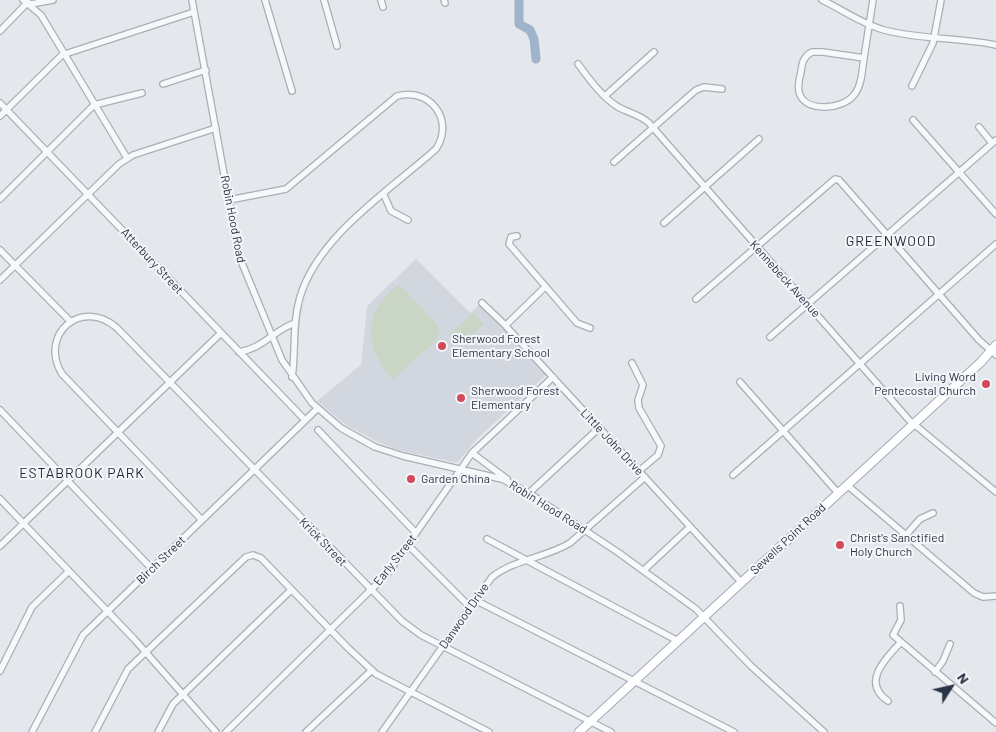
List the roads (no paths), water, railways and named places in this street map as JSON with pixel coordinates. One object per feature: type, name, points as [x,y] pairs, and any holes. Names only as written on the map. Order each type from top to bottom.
[{"type":"main road","name":"Sewells Point Road","points":[[579,732],[994,351]]},
{"type":"street","points":[[26,1],[37,4],[53,0]]},
{"type":"street","name":"Robin Hood Road","points":[[192,0],[239,256],[271,336],[292,378],[318,409],[341,428],[375,447],[511,482],[529,492],[644,570],[704,616],[751,666],[824,732]]},
{"type":"street","points":[[265,0],[292,91]]},
{"type":"street","points":[[324,0],[337,46]]},
{"type":"street","points":[[381,0],[383,7]]},
{"type":"street","points":[[822,0],[869,25],[896,33],[996,45]]},
{"type":"street","points":[[864,58],[823,52],[808,54],[802,64],[798,88],[801,96],[808,103],[835,107],[844,104],[853,97],[860,85],[873,0]]},
{"type":"street","points":[[912,86],[935,39],[941,0]]},
{"type":"street","points":[[0,31],[26,1]]},
{"type":"street","points":[[26,1],[41,15],[127,158]]},
{"type":"street","points":[[0,116],[64,54],[194,12]]},
{"type":"street","points":[[605,96],[654,52]]},
{"type":"street","name":"Kennebeck Avenue","points":[[578,64],[605,96],[620,108],[639,115],[653,128],[914,424],[996,492]]},
{"type":"street","points":[[163,84],[206,70]]},
{"type":"street","points":[[614,162],[696,90],[704,87],[722,89]]},
{"type":"street","points":[[0,199],[95,105],[142,93]]},
{"type":"street","points":[[228,200],[286,189],[393,98],[403,94],[419,95],[432,102],[440,113],[443,126],[442,138],[436,149],[341,232],[323,252],[300,296],[295,323],[292,378]]},
{"type":"street","name":"Atterbury Street","points":[[0,103],[89,193],[305,420]]},
{"type":"street","points":[[913,120],[996,214]]},
{"type":"street","points":[[770,337],[994,141],[979,127]]},
{"type":"street","points":[[0,280],[127,158],[216,128]]},
{"type":"street","points":[[664,223],[759,139]]},
{"type":"street","points":[[696,299],[832,179],[840,181],[939,294],[994,351]]},
{"type":"street","points":[[384,195],[391,211],[408,220]]},
{"type":"street","points":[[517,236],[511,237],[509,244],[578,323],[590,328]]},
{"type":"street","points":[[733,475],[996,244]]},
{"type":"street","points":[[0,250],[70,321],[56,341],[55,354],[58,368],[202,520]]},
{"type":"street","points":[[506,325],[545,287]]},
{"type":"street","name":"Little John Drive","points":[[482,304],[506,325],[741,582]]},
{"type":"street","name":"Krick Street","points":[[70,321],[94,317],[110,322],[402,622],[443,646],[611,732]]},
{"type":"street","points":[[239,352],[258,347],[282,327],[295,323]]},
{"type":"street","points":[[0,546],[221,333]]},
{"type":"street","points":[[632,363],[643,385],[638,400],[639,408],[661,446],[658,455],[639,471]]},
{"type":"street","name":"Early Street","points":[[226,732],[371,591],[392,568],[459,469],[472,453],[553,377]]},
{"type":"street","points":[[740,382],[838,493]]},
{"type":"street","name":"Birch Street","points":[[32,732],[79,640],[318,409]]},
{"type":"street","points":[[0,410],[152,569]]},
{"type":"street","points":[[529,492],[599,428]]},
{"type":"street","points":[[318,430],[416,533]]},
{"type":"street","points":[[472,453],[511,482]]},
{"type":"street","name":"Danwood Drive","points":[[382,732],[492,577],[505,568],[524,560],[563,548],[645,477]]},
{"type":"street","points":[[847,485],[974,593],[983,597],[996,596]]},
{"type":"street","points":[[0,499],[108,611],[216,732]]},
{"type":"street","points":[[906,535],[920,519],[933,513]]},
{"type":"street","points":[[644,570],[690,527]]},
{"type":"street","points":[[487,538],[524,560],[678,641]]},
{"type":"street","points":[[408,545],[466,604]]},
{"type":"street","points":[[95,732],[124,674],[246,556],[258,556],[372,670],[410,693],[489,732]]},
{"type":"street","points":[[0,671],[32,607],[69,571]]},
{"type":"street","points":[[158,732],[169,709],[182,695],[291,590]]},
{"type":"street","points":[[475,600],[734,732]]},
{"type":"street","points":[[900,606],[901,620],[893,632],[900,642],[996,723]]},
{"type":"street","points":[[888,700],[876,688],[874,680],[883,663],[900,642]]},
{"type":"street","points":[[935,672],[943,661],[950,644]]},
{"type":"street","points":[[306,732],[372,670]]},
{"type":"waterway","points":[[519,0],[519,24],[530,30],[534,39],[536,59]]},
{"type":"place","name":"Sherwood Forest Elementary School","points":[[442,346]]},
{"type":"place","name":"Living Word Pentecostal Church","points":[[986,384]]},
{"type":"place","name":"Sherwood Forest Elementary","points":[[461,398]]},
{"type":"place","name":"Garden China","points":[[411,479]]},
{"type":"place","name":"Christ's Sanctified Holy Church","points":[[840,545]]},
{"type":"district","name":"GREENWOOD","points":[[891,241]]},
{"type":"district","name":"ESTABROOK PARK","points":[[82,473]]}]
